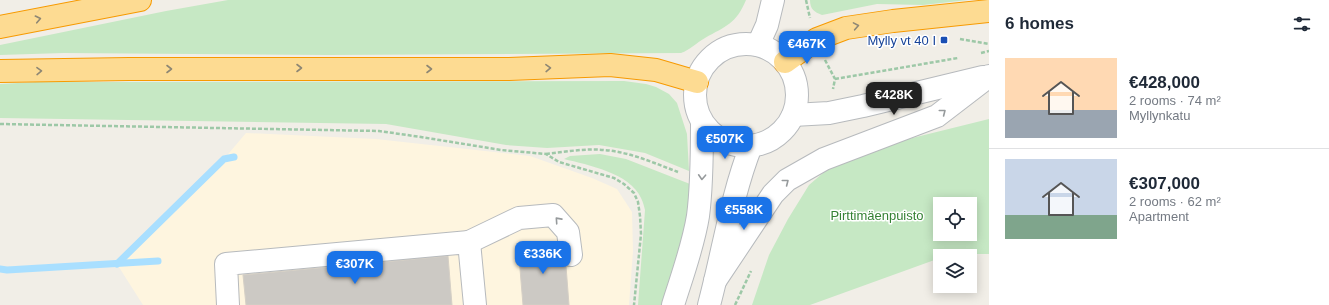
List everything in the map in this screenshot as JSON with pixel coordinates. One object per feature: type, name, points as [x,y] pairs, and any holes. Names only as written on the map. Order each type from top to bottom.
[{"type":"highway","points":[[0,27],[140,0]]},
{"type":"highway","points":[[785,62],[817,38],[846,28],[989,11]]},
{"type":"highway","points":[[0,71],[144,69],[509,69],[610,65],[656,70],[696,82]]},
{"type":"street","points":[[758,45],[767,25],[773,0]]},
{"type":"street","points":[[673,305],[692,245],[698,216],[702,179],[702,124],[695,104],[696,82],[699,74],[708,59],[723,49],[740,44],[758,45],[772,51],[785,62],[793,75],[797,91],[793,115],[782,132],[770,140],[751,146],[739,146],[722,141],[708,131],[702,124]]},
{"type":"street","points":[[793,115],[829,113],[989,76]]},
{"type":"street","points":[[715,281],[772,194],[787,180],[824,159],[937,116],[989,76]]},
{"type":"street","points":[[709,305],[734,197],[751,146]]},
{"type":"street","points":[[228,305],[226,264],[469,242],[519,218],[553,215],[568,232],[571,255]]},
{"type":"street","points":[[469,242],[475,305]]},
{"type":"path","points":[[806,0],[807,12],[811,22]]},
{"type":"path","points":[[977,54],[989,51]]},
{"type":"path","points":[[823,58],[835,78],[965,57]]},
{"type":"path","points":[[0,124],[378,131],[502,150],[546,154],[605,150],[640,158],[682,174]]},
{"type":"path","points":[[546,154],[559,162],[614,178],[634,193],[638,202],[641,234],[634,305]]},
{"type":"shaded area","points":[[246,133],[376,139],[530,156],[592,178],[617,189],[632,212],[633,251],[629,305],[143,305],[117,264],[224,159]]},
{"type":"green space","points":[[228,0],[746,0],[730,24],[681,53],[329,55],[64,53],[0,55],[0,45],[166,11]]},
{"type":"green space","points":[[810,0],[968,0],[923,5],[877,4],[822,15],[813,10]]},
{"type":"green space","points":[[624,81],[656,87],[669,94],[677,103],[687,134],[689,171],[645,153],[599,145],[547,148],[506,145],[386,124],[0,118],[0,84],[36,82]]},
{"type":"green space","name":"Pirttimäenpuisto","points":[[989,119],[989,254],[977,254],[977,249],[933,249],[933,261],[810,305],[752,305],[769,255],[788,219],[809,185],[830,167],[888,144]]},
{"type":"green space","points":[[600,154],[626,159],[690,184],[691,210],[665,305],[638,305],[645,210],[636,189],[628,182],[607,171],[564,159],[570,156]]},
{"type":"building","points":[[557,242],[559,257],[561,262],[566,266],[569,305],[523,305],[518,245]]},
{"type":"building","points":[[448,256],[452,305],[246,305],[243,275]]},
{"type":"waterway","points":[[117,264],[224,159],[234,157]]},
{"type":"waterway","points":[[0,269],[7,270],[158,261]]},
{"type":"place","name":"Mylly vt 40 I","points":[[944,40]]}]
